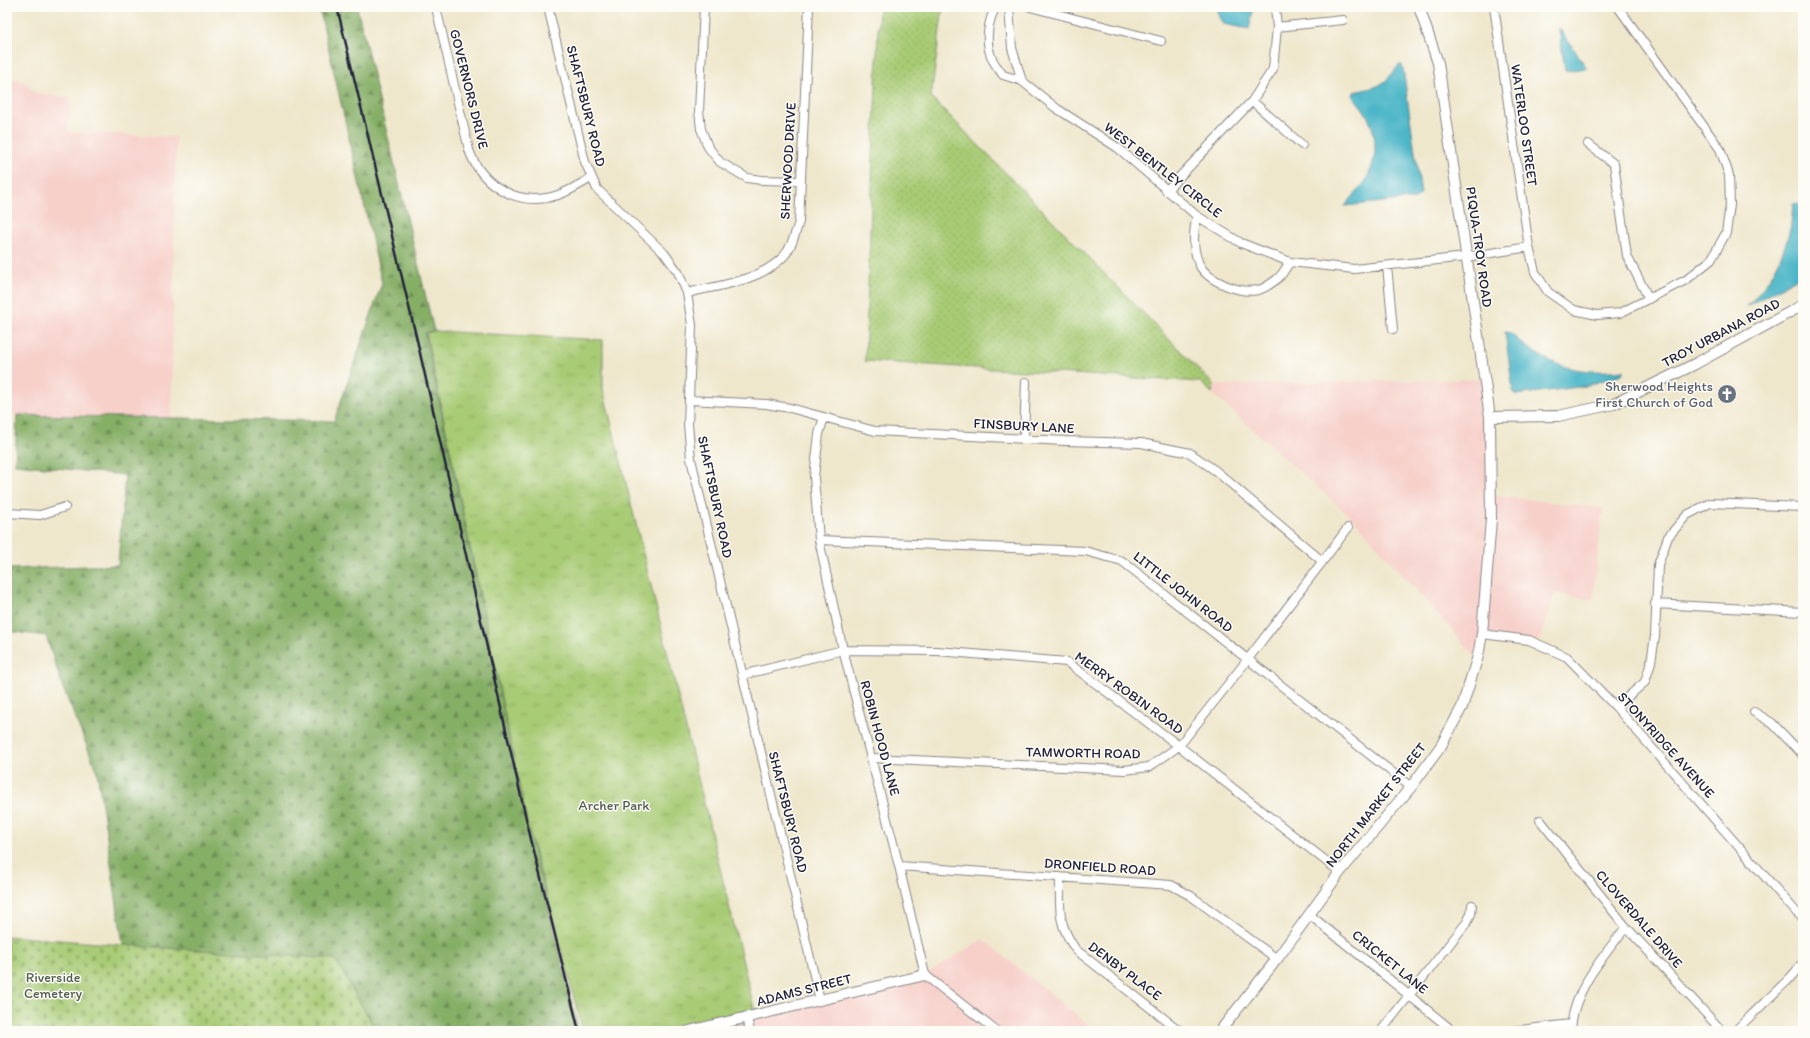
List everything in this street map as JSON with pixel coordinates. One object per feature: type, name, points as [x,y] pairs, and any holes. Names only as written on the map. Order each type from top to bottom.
[{"type":"street","name":"GOVERNORS DRIVE","points":[[436,7],[469,150],[473,160],[484,177],[492,185],[514,195],[537,198],[558,195],[591,178]]},
{"type":"street","name":"SHAFTSBURY ROAD","points":[[548,7],[585,162],[591,178],[602,196],[655,244],[668,258],[678,272],[687,293],[692,325],[688,433],[690,459],[820,1000]]},
{"type":"street","points":[[704,7],[699,111],[701,130],[708,147],[720,162],[747,178],[761,180],[800,181]]},
{"type":"street","name":"SHERWOOD DRIVE","points":[[687,293],[749,278],[768,268],[784,256],[794,240],[799,222],[809,7]]},
{"type":"street","points":[[996,7],[991,16],[988,38],[991,56],[1003,75],[1022,81]]},
{"type":"street","points":[[1008,7],[1012,48],[1022,81]]},
{"type":"street","points":[[1030,7],[1161,41]]},
{"type":"street","points":[[1166,191],[1252,101],[1273,69],[1278,27],[1275,7]]},
{"type":"street","name":"PIQUA-TROY ROAD","points":[[1419,7],[1438,63],[1490,418],[1490,495]]},
{"type":"street","name":"WATERLOO STREET","points":[[1494,7],[1529,247],[1535,272],[1548,292],[1574,310],[1597,314],[1620,313],[1686,280],[1711,260],[1726,233],[1730,205],[1729,174],[1720,149],[1618,7]]},
{"type":"street","points":[[1278,27],[1343,20]]},
{"type":"street","name":"WEST BENTLEY CIRCLE","points":[[1022,81],[1056,108],[1118,148],[1166,191],[1197,216],[1241,243],[1290,262],[1354,269],[1466,257],[1529,247]]},
{"type":"street","points":[[1252,101],[1302,145]]},
{"type":"street","points":[[1588,144],[1614,164],[1627,256],[1649,299]]},
{"type":"street","points":[[1197,216],[1194,228],[1194,248],[1199,266],[1211,278],[1234,288],[1258,290],[1278,279],[1290,262]]},
{"type":"street","points":[[1387,266],[1393,329]]},
{"type":"street","name":"TROY URBANA ROAD","points":[[1490,418],[1558,416],[1614,404],[1695,364],[1803,305]]},
{"type":"street","points":[[1024,439],[1026,382]]},
{"type":"street","name":"FINSBURY LANE","points":[[689,400],[766,404],[790,408],[876,431],[922,435],[1141,443],[1190,453],[1216,471],[1322,561]]},
{"type":"street","name":"ROBIN HOOD LANE","points":[[824,417],[819,434],[814,476],[819,540],[843,650],[872,758],[925,975]]},
{"type":"street","name":"NORTH MARKET STREET","points":[[1220,1031],[1310,915],[1340,872],[1411,787],[1441,746],[1462,707],[1478,656],[1482,634],[1491,519],[1490,495]]},
{"type":"street","points":[[1616,707],[1645,682],[1651,662],[1655,636],[1655,604],[1658,565],[1668,537],[1687,516],[1710,503],[1803,507]]},
{"type":"street","points":[[7,513],[40,515],[65,507]]},
{"type":"street","name":"TAMWORTH ROAD","points":[[872,758],[1124,770],[1149,767],[1179,746],[1248,659],[1348,528]]},
{"type":"street","name":"LITTLE JOHN ROAD","points":[[819,540],[1085,551],[1122,561],[1411,787]]},
{"type":"street","points":[[1655,604],[1803,612]]},
{"type":"street","name":"STONYRIDGE AVENUE","points":[[1482,634],[1529,640],[1567,657],[1616,707],[1803,918]]},
{"type":"street","name":"MERRY ROBIN ROAD","points":[[742,675],[843,650],[937,651],[1067,662],[1179,746],[1340,872]]},
{"type":"street","points":[[1754,712],[1772,723],[1803,755]]},
{"type":"street","name":"CLOVERDALE DRIVE","points":[[1540,820],[1626,927],[1722,1031]]},
{"type":"street","name":"DRONFIELD ROAD","points":[[899,866],[1171,885],[1191,896],[1276,959]]},
{"type":"street","name":"DENBY PLACE","points":[[1060,877],[1061,922],[1067,937],[1076,950],[1180,1031]]},
{"type":"street","points":[[1381,1031],[1467,922],[1471,914],[1472,904]]},
{"type":"street","name":"CRICKET LANE","points":[[1310,915],[1410,995],[1452,1031]]},
{"type":"street","points":[[1511,1031],[1571,1028],[1577,1002],[1586,983],[1601,959],[1626,927]]},
{"type":"street","points":[[1735,1031],[1790,978],[1803,963]]},
{"type":"street","points":[[925,975],[996,1031]]},
{"type":"street","name":"ADAMS STREET","points":[[689,1031],[925,975]]},
{"type":"street","points":[[747,1018],[750,1031]]},
{"type":"shaded area","points":[[7,79],[24,81],[36,93],[71,98],[67,132],[176,137],[171,418],[7,415]]},
{"type":"shaded area","points":[[1485,379],[1490,495],[1603,508],[1593,600],[1555,593],[1538,644],[1482,634],[1477,659],[1356,522],[1212,393],[1214,385]]},
{"type":"shaded area","points":[[983,939],[1096,1031],[750,1031],[747,1018],[925,975]]},
{"type":"shaded area","points":[[747,1018],[750,1031],[689,1031]]},
{"type":"shaded area","points":[[1166,1019],[1180,1031],[1156,1031]]},
{"type":"green space","points":[[319,7],[357,7],[434,331],[425,333],[528,827],[579,1031],[376,1031],[335,959],[123,945],[97,771],[63,688],[46,636],[7,631],[7,569],[118,565],[125,475],[15,464],[17,415],[334,421],[382,283]]},
{"type":"green space","points":[[879,7],[943,7],[931,97],[1214,385],[1212,393],[1200,382],[865,361]]},
{"type":"green space","name":"Archer Park","points":[[434,331],[603,340],[603,389],[756,1016],[689,1031],[583,1031],[528,827],[426,333]]},
{"type":"green space","name":"Riverside Cemetery","points":[[7,936],[335,959],[376,1031],[7,1031]]},
{"type":"water","points":[[1216,7],[1254,7],[1249,29],[1223,24]]},
{"type":"water","points":[[1559,28],[1587,68],[1565,71]]},
{"type":"water","points":[[1399,65],[1402,65],[1403,68],[1421,194],[1416,199],[1345,206],[1366,180],[1374,158],[1375,147],[1371,126],[1361,106],[1353,97],[1354,92],[1376,87],[1389,78]]},
{"type":"water","points":[[1796,203],[1803,208],[1803,275],[1747,306],[1762,289],[1779,261],[1790,229],[1793,204]]},
{"type":"water","points":[[1505,332],[1510,333],[1523,344],[1549,361],[1562,366],[1591,371],[1624,370],[1622,374],[1586,386],[1516,395],[1513,391]]},
{"type":"railway","points":[[337,7],[417,340],[528,827],[579,1031]]},
{"type":"place","name":"Sherwood Heights First Church of God","points":[[1727,394]]}]
